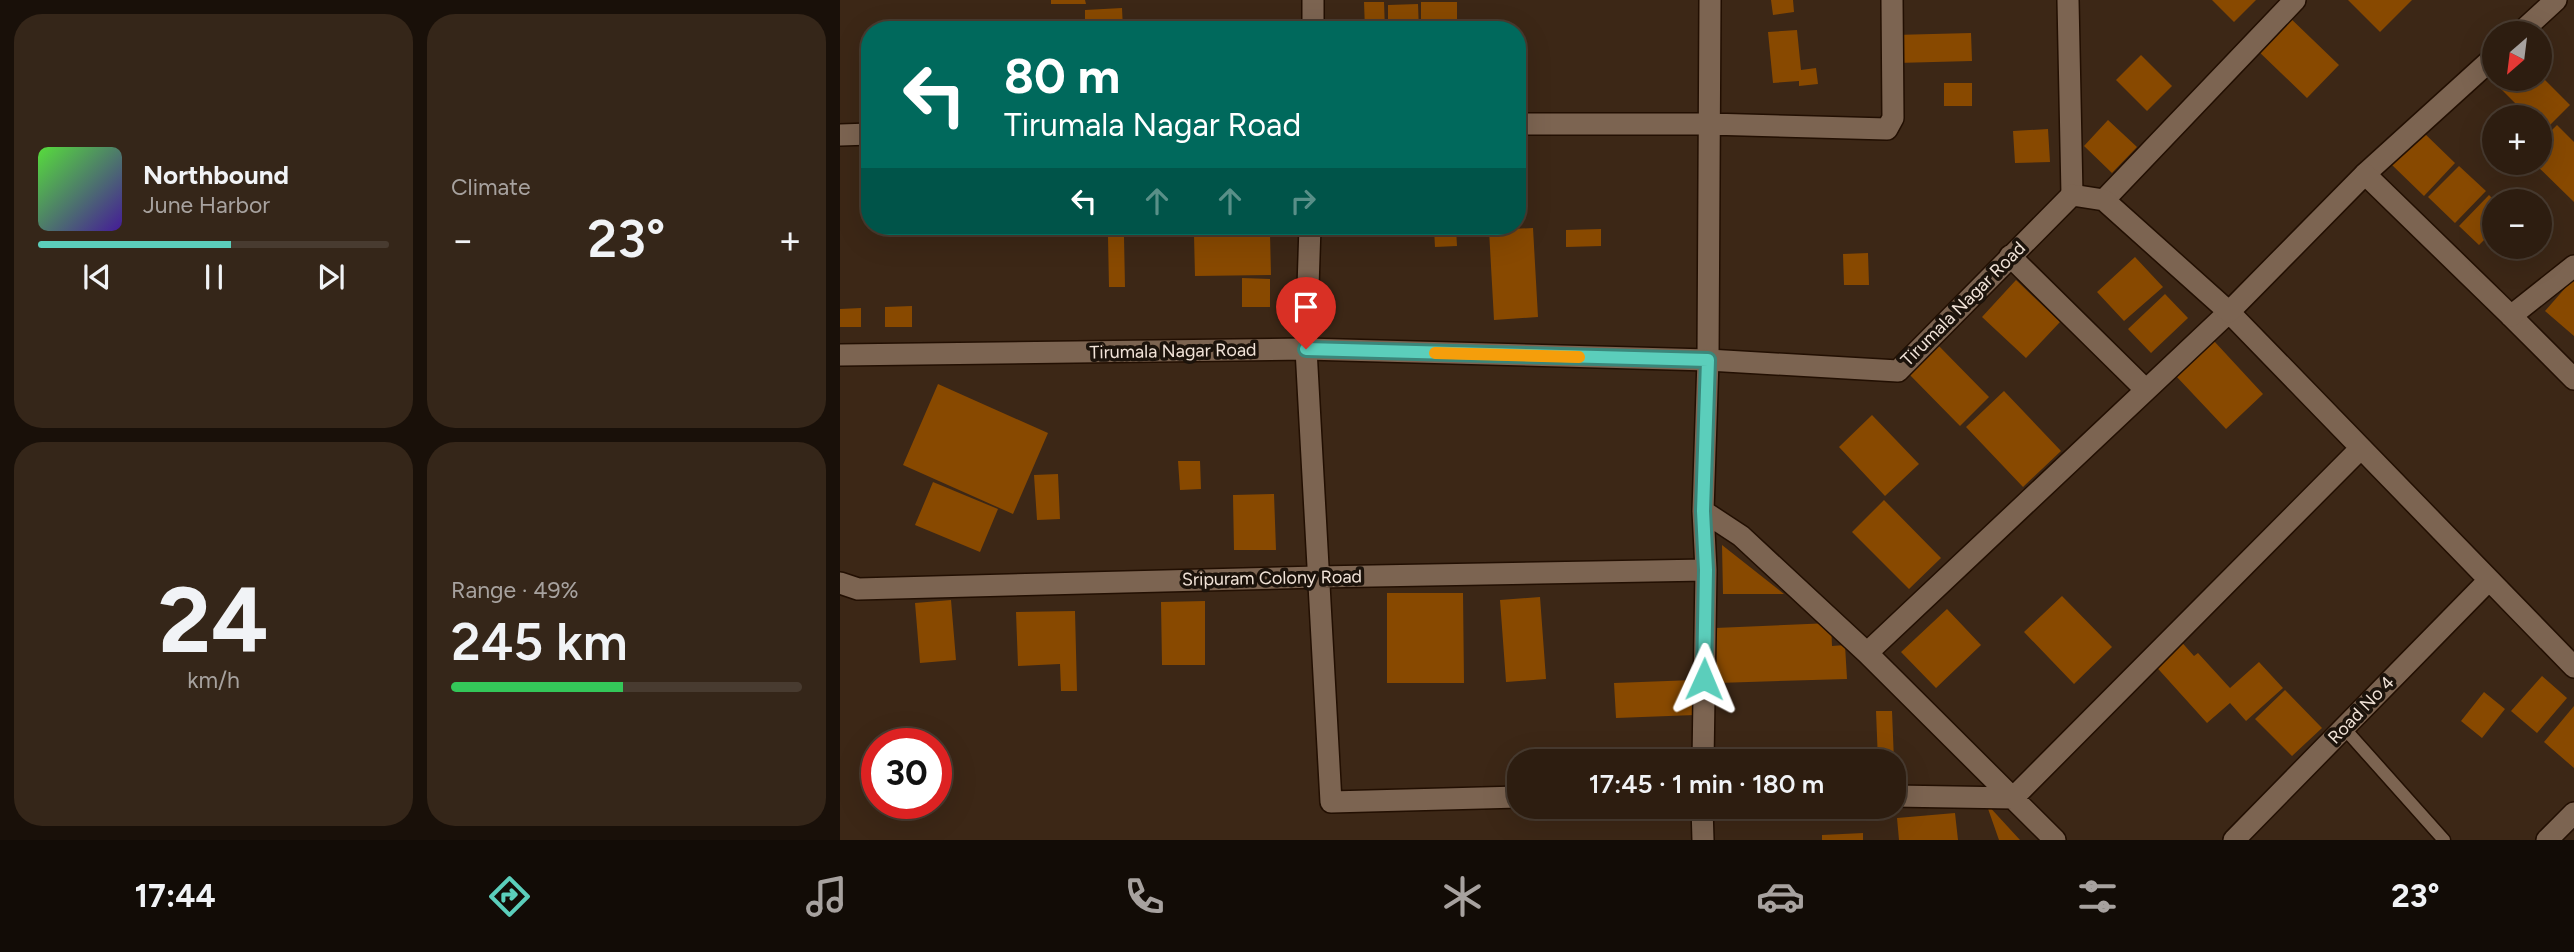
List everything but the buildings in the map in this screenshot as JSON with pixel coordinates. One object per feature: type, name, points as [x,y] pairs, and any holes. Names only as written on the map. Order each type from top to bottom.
[{"type":"street","points":[[1313,0],[1313,21]]},
{"type":"street","points":[[1703,749],[1706,570],[1703,511],[1708,360],[1710,0]]},
{"type":"street","points":[[1526,124],[1709,124],[1887,129],[1893,118],[1892,0]]},
{"type":"street","points":[[2068,0],[2072,195],[2104,200],[2229,312],[2574,667]]},
{"type":"street","points":[[2104,200],[2295,0]]},
{"type":"street","points":[[2532,21],[2556,0]]},
{"type":"street","points":[[1867,653],[2229,312],[2365,174],[2482,68]]},
{"type":"street","points":[[840,135],[861,134]]},
{"type":"street","points":[[2365,174],[2574,379]]},
{"type":"street","name":"Tirumala Nagar Road","points":[[840,355],[1306,349],[1708,360],[1898,371],[2072,195]]},
{"type":"street","points":[[1310,235],[1306,349],[1331,802],[1507,797]]},
{"type":"street","points":[[2010,256],[2146,390]]},
{"type":"street","points":[[2511,316],[2574,266]]},
{"type":"street","points":[[1906,796],[2012,798],[2361,448]]},
{"type":"street","points":[[1703,511],[1741,536],[1867,653],[2054,840]]},
{"type":"street","name":"Sripuram Colony Road","points":[[840,583],[858,589],[1317,576],[1706,570]]},
{"type":"street","name":"Road No 4","points":[[2234,840],[2489,580]]},
{"type":"street","points":[[2546,840],[2574,813]]},
{"type":"street","points":[[1702,819],[1703,840]]},
{"type":"lane","points":[[2344,728],[2444,840]]},
{"type":"slow traffic","points":[[1435,353],[1579,357]]},
{"type":"route","points":[[1306,349],[1708,360],[1703,511],[1706,570],[1704,679]]}]
